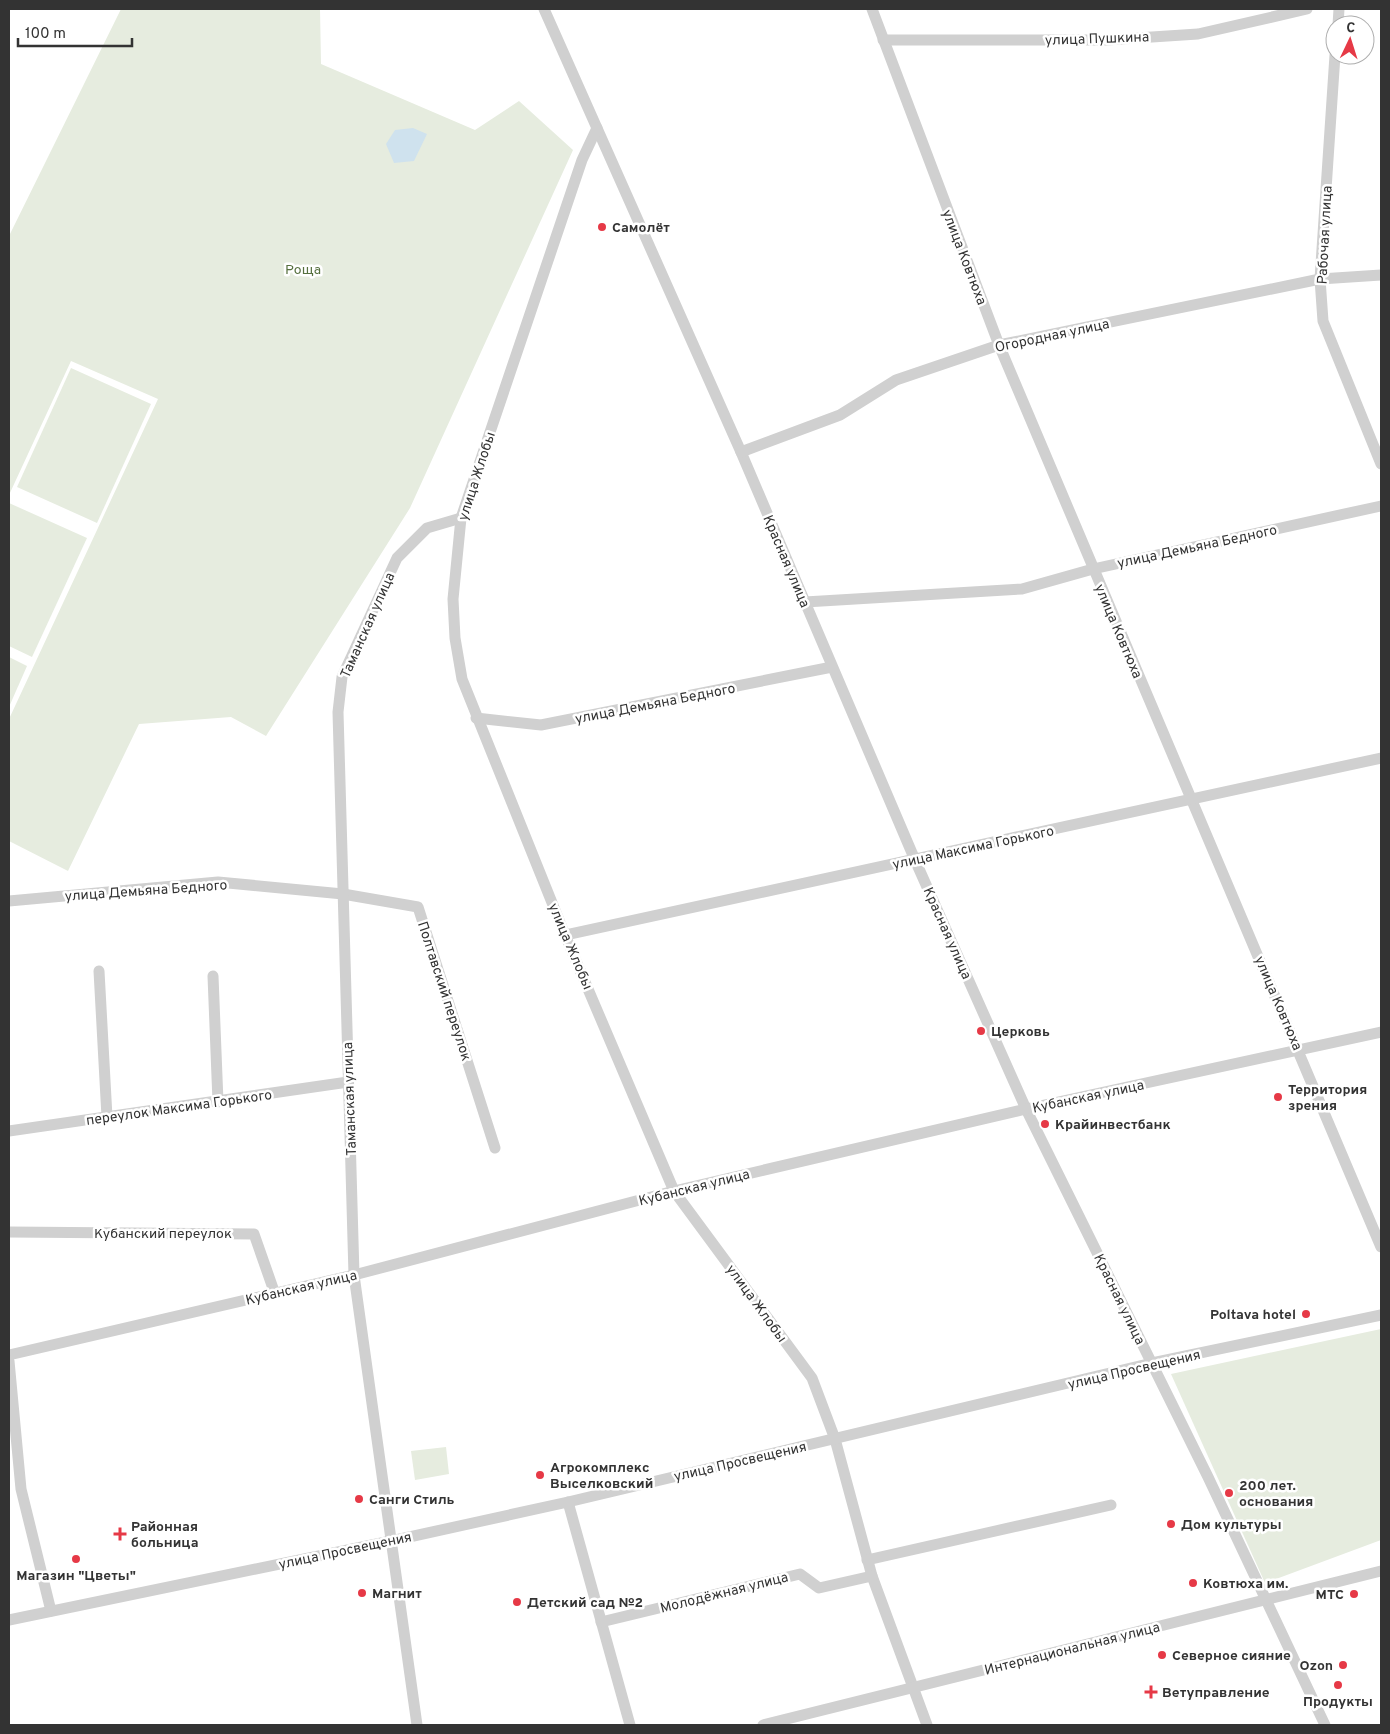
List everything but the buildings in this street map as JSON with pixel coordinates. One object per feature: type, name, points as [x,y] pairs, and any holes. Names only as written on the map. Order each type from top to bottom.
[{"type":"street","name":"Красная улица","points":[[544,9],[741,452],[915,860],[1026,1109],[1267,1600],[1325,1725]]},
{"type":"street","name":"улица Ковтюха","points":[[872,9],[999,345],[1190,798],[1299,1050],[1381,1248]]},
{"type":"street","name":"улица Пушкина","points":[[883,40],[1106,40],[1198,34],[1307,9]]},
{"type":"street","name":"Рабочая улица","points":[[1335,65],[1320,279],[1323,321],[1381,464]]},
{"type":"street","name":"улица Жлобы","points":[[597,128],[582,160],[461,518],[453,599],[455,638],[462,680],[565,934],[674,1191],[812,1378],[835,1439],[872,1576],[914,1687],[926,1725]]},
{"type":"street","name":"Огородная улица","points":[[741,452],[840,416],[896,380],[999,345],[1320,279],[1381,275]]},
{"type":"street","name":"улица Демьяна Бедного","points":[[805,602],[1022,589],[1093,569],[1381,506]]},
{"type":"street","name":"Таманская улица","points":[[417,1725],[354,1275],[338,712],[342,677],[398,558],[427,528],[461,518]]},
{"type":"street","name":"улица Демьяна Бедного","points":[[476,718],[541,725],[832,668]]},
{"type":"street","name":"улица Максима Горького","points":[[565,934],[1381,758]]},
{"type":"street","name":"улица Демьяна Бедного","points":[[9,901],[218,882],[343,894]]},
{"type":"street","name":"Полтавский переулок","points":[[343,894],[418,907],[495,1148]]},
{"type":"street","points":[[99,971],[107,1117]]},
{"type":"street","points":[[213,976],[218,1102]]},
{"type":"street","name":"Кубанская улица","points":[[9,1355],[354,1275],[674,1191],[1026,1109],[1381,1032]]},
{"type":"street","name":"переулок Максима Горького","points":[[9,1131],[348,1082]]},
{"type":"street","name":"Кубанский переулок","points":[[9,1232],[254,1234],[275,1294]]},
{"type":"street","name":"улица Просвещения","points":[[9,1620],[391,1541],[568,1502],[1152,1364],[1381,1316]]},
{"type":"street","points":[[9,1361],[21,1488],[51,1610]]},
{"type":"street","points":[[568,1502],[630,1725]]},
{"type":"street","points":[[867,1560],[1111,1505]]},
{"type":"street","name":"Интернациональная улица","points":[[762,1725],[1381,1571]]},
{"type":"street","name":"Молодёжная улица","points":[[601,1622],[800,1574],[819,1588],[872,1576]]},
{"type":"green space","name":"Роща","points":[[121,9],[320,9],[321,64],[475,130],[519,101],[573,150],[410,508],[266,736],[231,717],[139,724],[68,871],[9,841],[9,719],[158,399],[71,361],[9,495],[9,236]]},
{"type":"green space","points":[[71,368],[151,404],[97,523],[17,487]]},
{"type":"green space","points":[[9,503],[87,538],[32,657],[9,646]]},
{"type":"green space","points":[[9,657],[27,666],[9,707]]},
{"type":"green space","points":[[1381,1329],[1381,1540],[1265,1583],[1171,1374]]},
{"type":"green space","points":[[446,1447],[449,1474],[415,1480],[411,1451]]},
{"type":"water","points":[[413,128],[427,134],[414,161],[394,163],[386,144],[395,130]]},
{"type":"place","name":"Самолёт","points":[[602,227]]},
{"type":"place","name":"Церковь","points":[[981,1031]]},
{"type":"place","name":"Территория зрения","points":[[1278,1097]]},
{"type":"place","name":"Крайинвестбанк","points":[[1045,1124]]},
{"type":"place","name":"Poltava hotel","points":[[1306,1314]]},
{"type":"place","name":"Агрокомплекс Выселковский","points":[[540,1475]]},
{"type":"place","name":"200 лет. основания","points":[[1229,1493]]},
{"type":"place","name":"Санги Стиль","points":[[359,1499]]},
{"type":"place","name":"Дом культуры","points":[[1171,1524]]},
{"type":"place","name":"Районная больница","points":[[120,1534]]},
{"type":"place","name":"Магазин \"Цветы\"","points":[[76,1559]]},
{"type":"place","name":"Ковтюха им.","points":[[1193,1583]]},
{"type":"place","name":"Магнит","points":[[362,1593]]},
{"type":"place","name":"МТС","points":[[1354,1594]]},
{"type":"place","name":"Детский сад №2","points":[[517,1602]]},
{"type":"place","name":"Северное сияние","points":[[1162,1655]]},
{"type":"place","name":"Ozon","points":[[1343,1665]]},
{"type":"place","name":"Продукты","points":[[1338,1685]]},
{"type":"place","name":"Ветуправление","points":[[1151,1692]]}]
